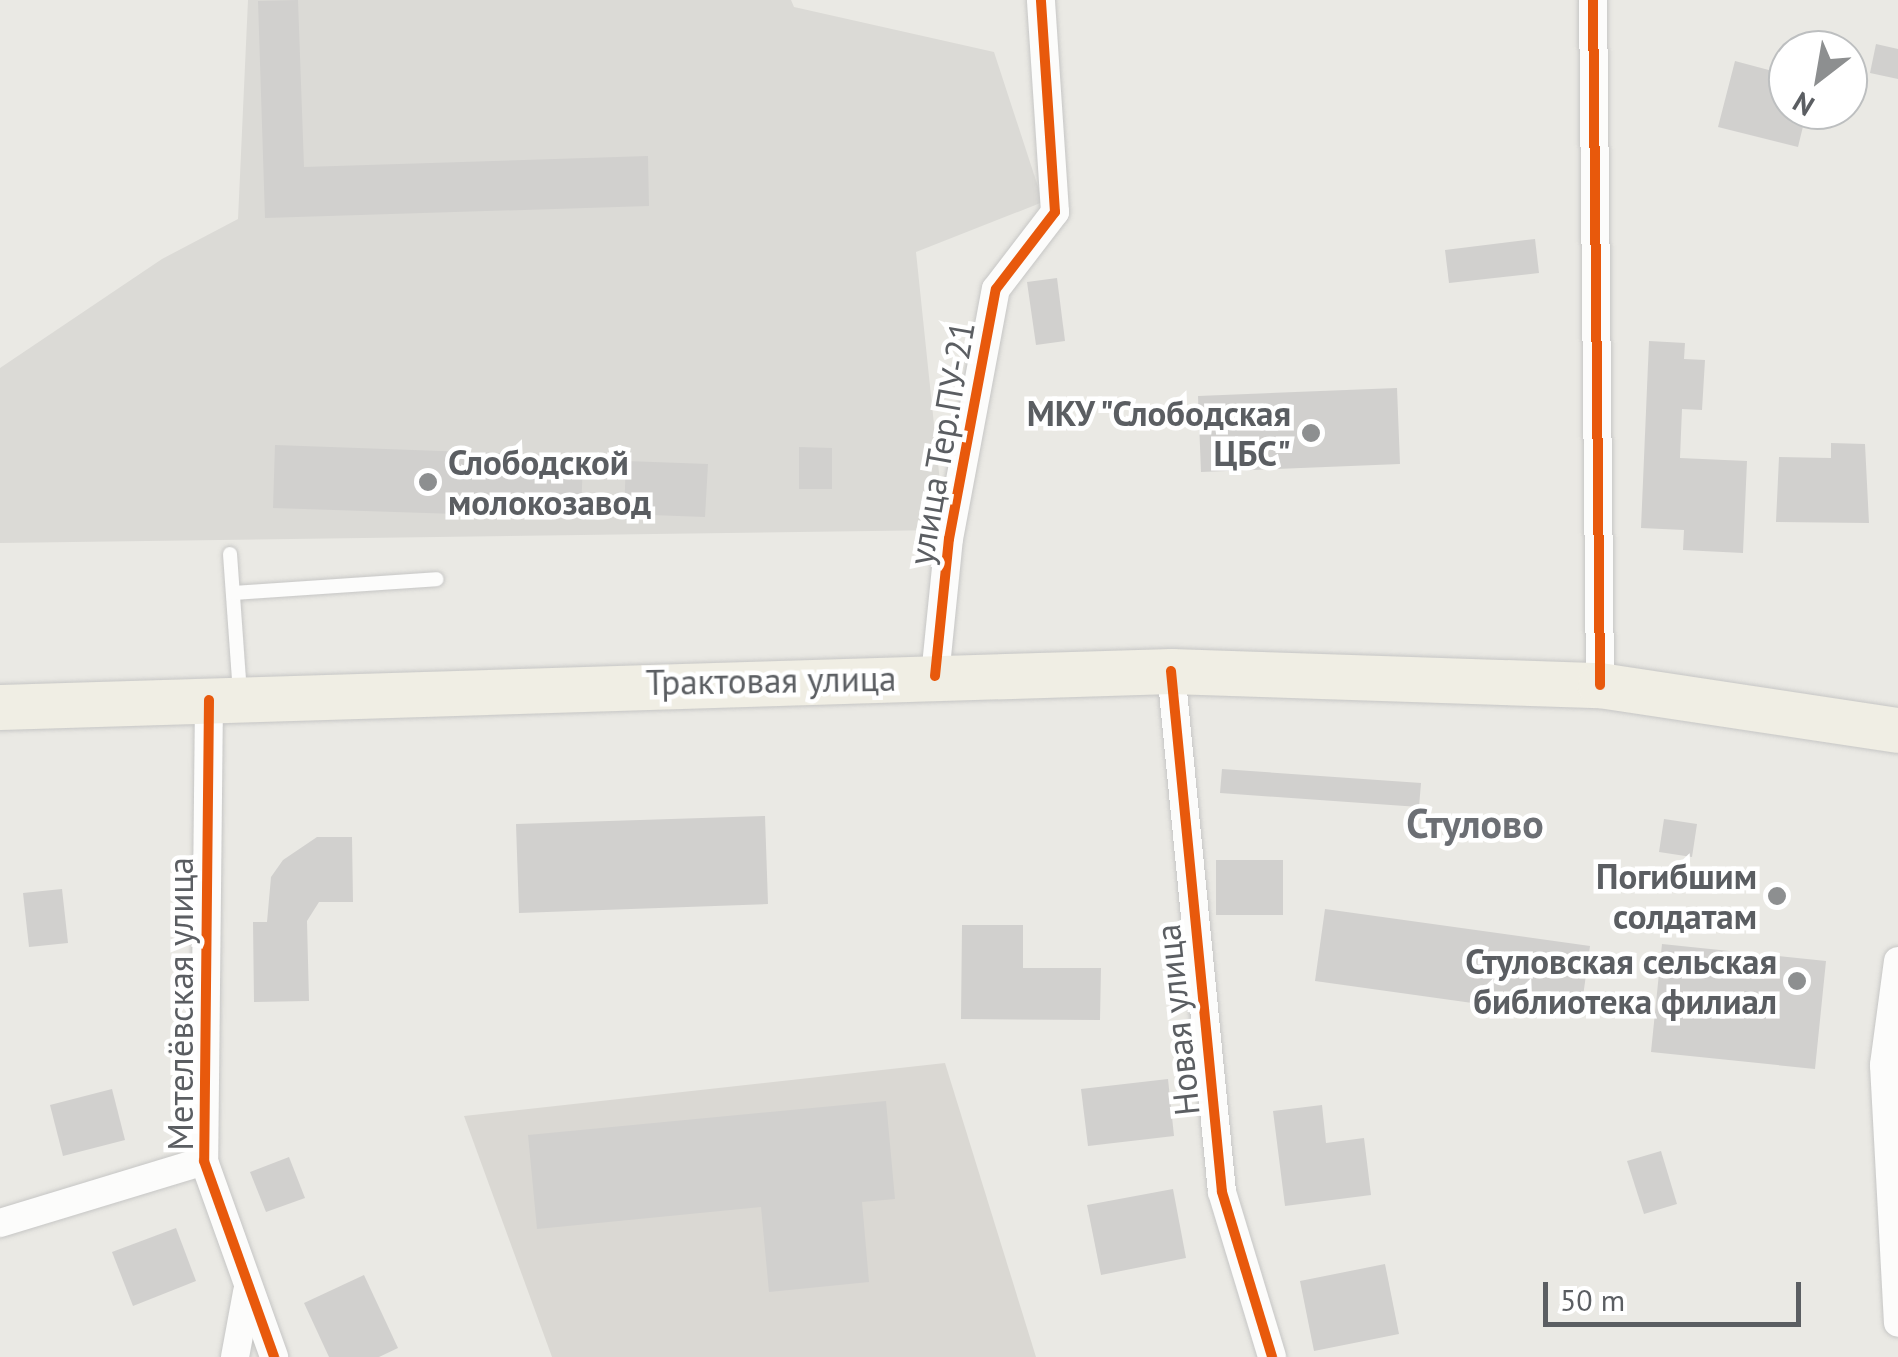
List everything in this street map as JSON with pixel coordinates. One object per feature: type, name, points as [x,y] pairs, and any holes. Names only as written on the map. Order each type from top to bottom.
[{"type":"highway","name":"Трактовая улица","points":[[0,707],[1171,671],[1600,685],[1898,730]]},
{"type":"street","name":"улица Тер.ПУ-21","points":[[935,676],[949,539],[996,289],[1055,212],[1040,0]]},
{"type":"street","points":[[1594,0],[1600,685]]},
{"type":"street","name":"Новая улица","points":[[1171,671],[1222,1192],[1272,1357]]},
{"type":"street","name":"Метелёвская улица","points":[[225,699],[204,1161],[274,1357]]},
{"type":"street","points":[[1898,961],[1884,1065],[1898,1323]]},
{"type":"street","points":[[0,1222],[204,1161]]},
{"type":"street","points":[[235,1357],[247,1290]]},
{"type":"lane","points":[[225,699],[233,593],[230,554]]},
{"type":"lane","points":[[233,593],[437,579]]},
{"type":"shaded area","points":[[248,0],[791,0],[794,7],[994,52],[1043,202],[916,252],[945,530],[0,543],[0,368],[162,259],[238,219]]},
{"type":"shaded area","points":[[945,1063],[1036,1357],[552,1357],[464,1116]]},
{"type":"building","points":[[298,0],[304,167],[648,156],[649,206],[265,218],[258,1]]},
{"type":"building","points":[[1876,44],[1898,49],[1898,79],[1870,73]]},
{"type":"building","points":[[1735,61],[1768,70],[1768,130],[1802,130],[1798,147],[1718,127]]},
{"type":"building","points":[[1535,239],[1539,273],[1449,283],[1445,250]]},
{"type":"building","points":[[1057,278],[1065,341],[1036,345],[1027,282]]},
{"type":"building","points":[[1649,341],[1685,343],[1684,359],[1705,360],[1702,410],[1682,409],[1680,458],[1747,461],[1743,553],[1683,550],[1684,530],[1641,528]]},
{"type":"building","points":[[1397,388],[1400,464],[1201,472],[1198,396]]},
{"type":"building","points":[[1831,443],[1865,444],[1869,523],[1776,522],[1779,457],[1831,458]]},
{"type":"building","name":"Слободской молокозавод","points":[[275,445],[583,456],[581,518],[273,508]]},
{"type":"building","points":[[799,447],[832,448],[832,489],[799,489]]},
{"type":"building","points":[[626,461],[708,464],[705,517],[624,514]]},
{"type":"building","points":[[1222,769],[1421,783],[1419,807],[1220,793]]},
{"type":"building","points":[[765,816],[768,904],[519,913],[516,824]]},
{"type":"building","points":[[1664,819],[1697,824],[1692,857],[1659,852]]},
{"type":"building","points":[[317,837],[352,837],[353,902],[319,902],[307,921],[309,1001],[254,1002],[253,922],[267,922],[271,877],[283,860]]},
{"type":"building","points":[[1216,860],[1283,860],[1283,915],[1216,915]]},
{"type":"building","points":[[62,889],[68,943],[29,947],[23,893]]},
{"type":"building","points":[[1325,909],[1590,946],[1580,1018],[1315,981]]},
{"type":"building","points":[[962,925],[1023,925],[1023,968],[1101,968],[1100,1020],[961,1019]]},
{"type":"building","points":[[1662,944],[1826,961],[1815,1069],[1651,1052]]},
{"type":"building","points":[[1168,1079],[1174,1136],[1088,1146],[1081,1089]]},
{"type":"building","points":[[112,1089],[125,1140],[63,1156],[50,1105]]},
{"type":"building","points":[[886,1101],[895,1199],[862,1202],[869,1282],[769,1292],[761,1207],[537,1229],[528,1135]]},
{"type":"building","points":[[1322,1105],[1326,1143],[1364,1138],[1371,1195],[1285,1206],[1273,1111]]},
{"type":"building","points":[[1661,1151],[1677,1204],[1644,1214],[1627,1161]]},
{"type":"building","points":[[289,1157],[305,1198],[266,1212],[250,1172]]},
{"type":"building","points":[[1173,1189],[1186,1258],[1101,1275],[1087,1205]]},
{"type":"building","points":[[176,1228],[196,1281],[133,1306],[112,1252]]},
{"type":"building","points":[[1385,1264],[1399,1334],[1314,1351],[1300,1281]]},
{"type":"building","points":[[364,1275],[398,1348],[379,1357],[329,1357],[304,1303]]},
{"type":"cycle path","points":[[935,676],[949,539],[996,289],[1055,212],[1041,0]]},
{"type":"cycle path","points":[[1593,0],[1600,685]]},
{"type":"cycle path","points":[[1171,671],[1222,1192],[1272,1357]]},
{"type":"cycle path","points":[[209,700],[204,1161],[274,1357]]},
{"type":"place","name":"МКУ \"Слободская ЦБС\"","points":[[1311,433]]},
{"type":"place","name":"Слободской молокозавод","points":[[428,482]]},
{"type":"place","name":"Погибшим солдатам","points":[[1777,896]]},
{"type":"place","name":"Стуловская сельская библиотека филиал","points":[[1797,981]]},
{"type":"district","name":"Стулово","points":[[1475,823]]}]
